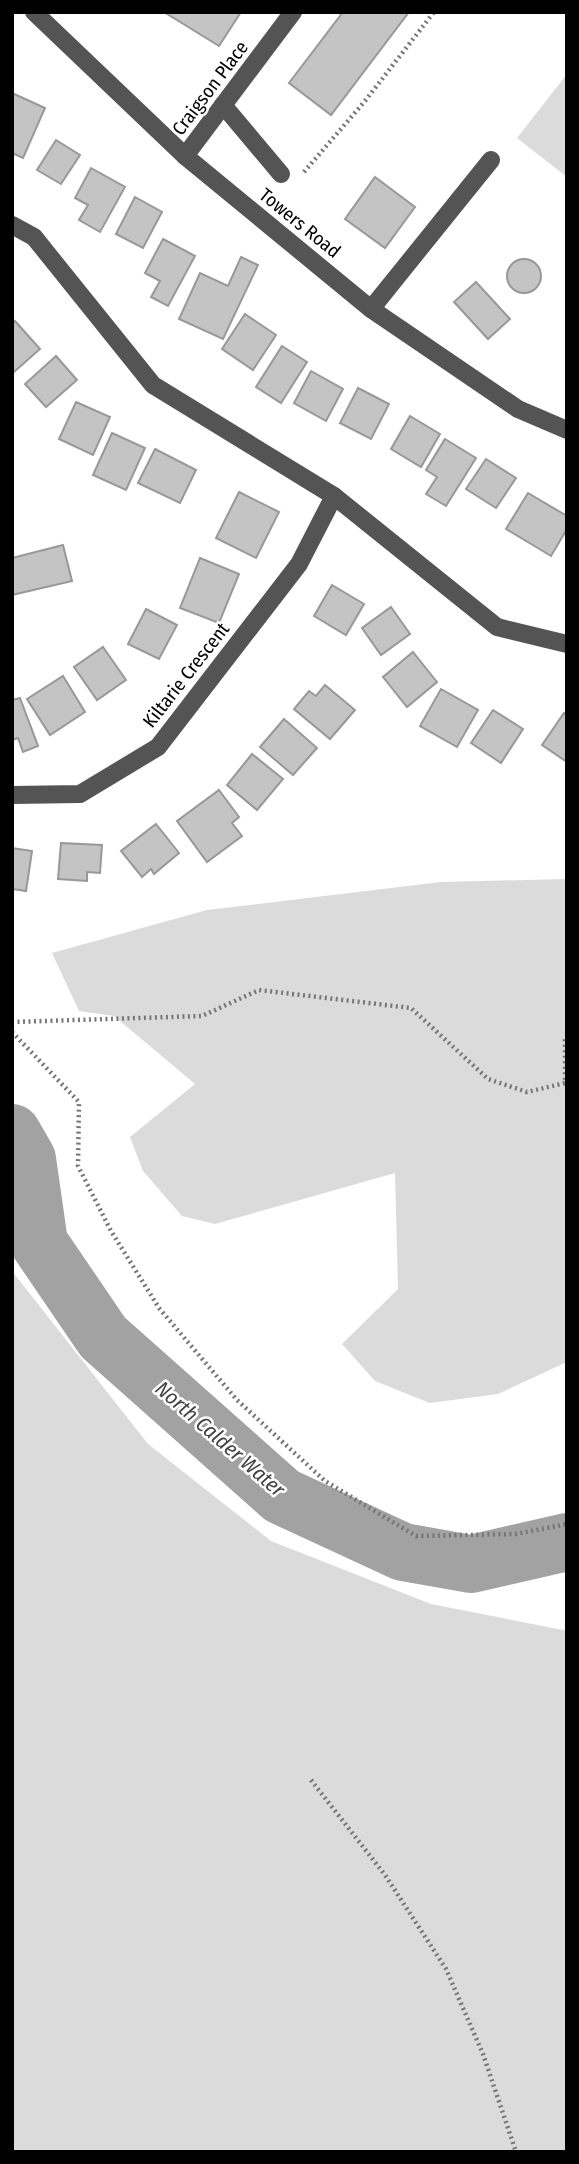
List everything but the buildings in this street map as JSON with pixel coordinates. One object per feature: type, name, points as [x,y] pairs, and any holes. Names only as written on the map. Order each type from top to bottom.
[{"type":"street","name":"Towers Road","points":[[34,12],[185,156],[371,309],[517,409],[567,430]]},
{"type":"street","name":"Craigson Place","points":[[185,156],[293,12]]},
{"type":"street","points":[[223,105],[281,174]]},
{"type":"street","points":[[371,309],[491,160]]},
{"type":"street","points":[[12,225],[34,237],[153,385],[334,496],[496,627],[567,644]]},
{"type":"street","name":"Kiltarie Crescent","points":[[12,794],[80,793],[158,747],[299,564],[334,496]]},
{"type":"path","points":[[281,174],[304,172],[434,12]]},
{"type":"path","points":[[12,1022],[202,1016],[259,990],[411,1009],[488,1079],[527,1092],[565,1083],[567,1036]]},
{"type":"path","points":[[12,1032],[79,1102],[78,1166],[111,1231],[159,1308],[237,1400],[325,1480],[416,1536],[516,1534],[567,1524]]},
{"type":"path","points":[[311,1780],[385,1874],[446,1969],[483,2054],[516,2152]]},
{"type":"shaded area","points":[[567,74],[567,177],[517,138]]},
{"type":"shaded area","points":[[567,879],[567,1362],[498,1394],[430,1403],[375,1381],[342,1344],[398,1289],[395,1173],[215,1224],[182,1216],[143,1171],[130,1137],[195,1084],[114,1016],[79,1011],[52,953],[207,910],[441,882]]},
{"type":"shaded area","points":[[12,1271],[148,1444],[271,1541],[431,1604],[567,1629],[567,2152],[12,2152]]},
{"type":"waterway","name":"North Calder Water","points":[[12,1133],[27,1159],[39,1243],[103,1337],[282,1496],[403,1552],[471,1564],[567,1542]]}]
